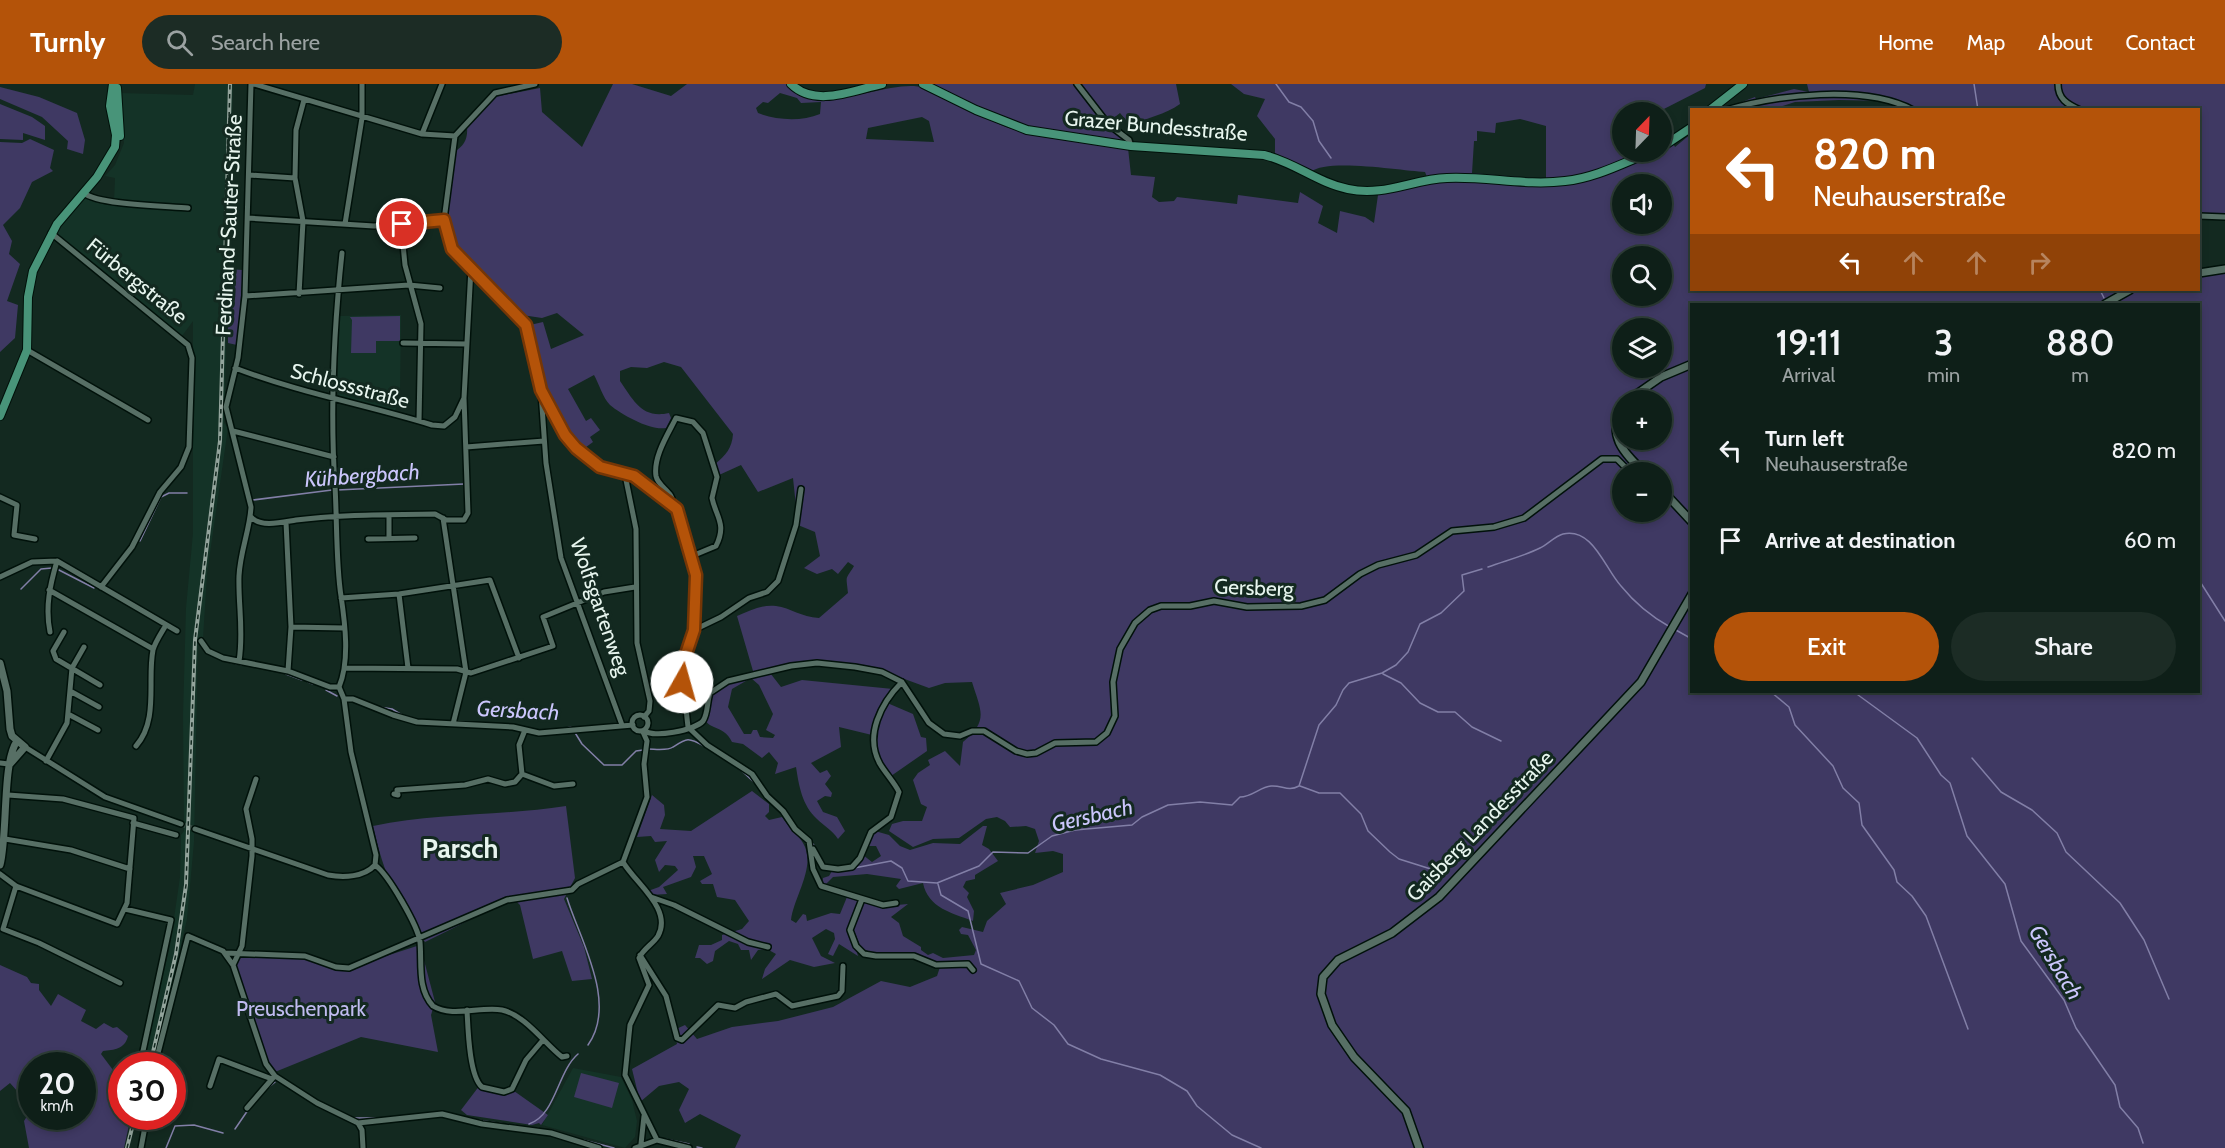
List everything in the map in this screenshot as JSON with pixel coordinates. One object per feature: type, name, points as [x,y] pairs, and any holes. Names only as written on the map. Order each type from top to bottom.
[{"type":"main road","points":[[0,416],[27,350],[29,285],[51,232],[97,177],[109,160],[116,141],[110,106],[113,84]]},
{"type":"main road","points":[[97,177],[111,164],[119,149],[118,84]]},
{"type":"main road","points":[[791,84],[805,94],[819,96],[882,84]]},
{"type":"main road","name":"Grazer Bundesstraße","points":[[923,84],[1009,125],[1131,146],[1264,155],[1284,161],[1319,180],[1349,190],[1374,192],[1446,178],[1561,182],[1590,176],[1626,162]]},
{"type":"main road","points":[[1713,108],[1743,84]]},
{"type":"main road","points":[[1672,140],[1690,128]]},
{"type":"main road","points":[[2200,273],[2225,269]]},
{"type":"main road","points":[[2107,303],[2128,291]]},
{"type":"main road","points":[[1642,390],[1661,377],[1690,365]]},
{"type":"main road","points":[[1624,450],[1635,462]]},
{"type":"main road","points":[[1672,500],[1690,519]]},
{"type":"main road","name":"Gaisberg Landesstraße","points":[[1419,1148],[1406,1111],[1354,1057],[1332,1025],[1321,994],[1323,977],[1338,960],[1392,933],[1439,897],[1639,685],[1690,597]]},
{"type":"main road","points":[[0,663],[7,691],[10,729],[17,741],[25,747],[9,765]]},
{"type":"main road","points":[[0,865],[5,839],[3,818],[8,795],[10,754],[17,741]]},
{"type":"street","points":[[252,84],[362,118],[435,137],[452,146]]},
{"type":"street","name":"Ferdinand-Sauter-Straße","points":[[252,84],[245,296],[236,368],[226,400],[248,488],[252,518]]},
{"type":"street","points":[[345,224],[362,118],[362,84]]},
{"type":"street","points":[[422,134],[442,84]]},
{"type":"street","points":[[535,84],[495,93],[455,136],[444,220],[450,245],[526,325],[541,390],[565,435],[580,452],[600,467],[634,476],[677,509],[696,575],[694,630],[682,673],[688,727],[707,745],[750,773],[765,794],[809,841],[820,865],[831,869],[849,868],[858,861],[873,830],[890,820],[898,795],[898,789],[876,755],[873,736],[886,702],[902,682],[876,671],[817,663],[766,671],[728,681],[714,688],[709,696],[702,722],[688,727],[653,735],[637,730],[633,725]]},
{"type":"street","points":[[1077,84],[1108,124],[1129,140],[1131,146]]},
{"type":"street","points":[[2058,84],[2058,92],[2066,104],[2075,108]]},
{"type":"street","points":[[1732,108],[1767,98],[1848,92],[1895,101],[1909,108]]},
{"type":"street","points":[[299,294],[303,221],[295,178],[296,130],[304,100]]},
{"type":"street","points":[[435,137],[455,136]]},
{"type":"street","points":[[249,176],[295,178]]},
{"type":"street","points":[[84,193],[88,197],[111,201],[188,208]]},
{"type":"street","points":[[2200,216],[2225,217]]},
{"type":"street","points":[[248,218],[345,224],[402,224],[444,220]]},
{"type":"street","points":[[402,224],[409,285],[419,314],[422,344],[419,421]]},
{"type":"street","name":"Fürbergstraße","points":[[51,232],[188,345],[192,358],[189,447],[185,459],[160,492],[132,547],[101,587]]},
{"type":"street","points":[[195,829],[332,876],[364,873],[375,865],[376,855],[348,742],[344,699],[339,687],[345,668],[335,489],[334,400],[338,289],[342,253]]},
{"type":"street","points":[[239,661],[242,634],[239,577],[242,547],[252,518],[261,523],[337,516],[435,514],[443,518],[466,519],[464,398],[471,268]]},
{"type":"street","points":[[245,296],[409,285],[440,288]]},
{"type":"street","points":[[402,343],[467,344]]},
{"type":"street","points":[[27,350],[148,420]]},
{"type":"street","name":"Schlossstraße","points":[[236,368],[281,385],[419,421],[444,426],[455,417]]},
{"type":"street","name":"Wolfsgartenweg","points":[[541,390],[543,441],[561,558],[594,641],[622,725]]},
{"type":"street","points":[[464,398],[455,417],[466,422]]},
{"type":"street","points":[[672,503],[672,496],[657,479],[656,467],[666,436],[676,418],[681,418],[693,423],[703,433],[717,477],[712,498],[718,512],[720,538],[716,546],[692,556]]},
{"type":"street","points":[[233,431],[334,457]]},
{"type":"street","points":[[466,447],[543,441]]},
{"type":"street","name":"Gersberg","points":[[902,682],[928,723],[944,734],[956,736],[984,731],[1016,751],[1027,754],[1036,753],[1051,744],[1096,742],[1109,729],[1116,711],[1113,682],[1120,649],[1138,620],[1155,608],[1175,604],[1190,606],[1214,601],[1246,607],[1317,603],[1332,597],[1342,585],[1360,574],[1378,565],[1416,555],[1452,531],[1494,527],[1524,518],[1602,459],[1617,459],[1620,462]]},
{"type":"street","points":[[626,474],[636,529],[637,643],[650,702],[649,711],[645,717]]},
{"type":"street","points":[[694,630],[721,617],[749,598],[758,597],[778,580],[796,525],[801,489]]},
{"type":"street","points":[[0,497],[17,505],[14,535],[35,539]]},
{"type":"street","points":[[389,515],[389,538]]},
{"type":"street","points":[[443,518],[466,672],[453,722]]},
{"type":"street","points":[[286,522],[291,627],[288,671]]},
{"type":"street","points":[[368,539],[415,538]]},
{"type":"street","points":[[50,632],[47,618],[49,590],[57,561]]},
{"type":"street","points":[[0,577],[32,562],[57,561],[177,631]]},
{"type":"street","points":[[0,571],[7,572]]},
{"type":"street","points":[[341,598],[399,594],[490,580],[519,658]]},
{"type":"street","points":[[345,668],[457,669],[471,673],[553,646],[543,617],[618,588],[635,587]]},
{"type":"street","points":[[49,590],[153,649]]},
{"type":"street","points":[[399,594],[408,668]]},
{"type":"street","points":[[136,746],[142,740],[151,705],[153,649],[166,625]]},
{"type":"street","points":[[291,627],[344,628]]},
{"type":"street","points":[[64,632],[53,651],[56,659],[100,685]]},
{"type":"street","points":[[201,641],[208,651],[217,655],[288,671],[330,687],[339,687]]},
{"type":"street","points":[[46,760],[67,723],[72,668],[84,646]]},
{"type":"street","points":[[70,691],[99,707]]},
{"type":"street","points":[[344,699],[352,699],[408,720],[453,722],[547,734],[633,725]]},
{"type":"street","points":[[68,714],[98,730]]},
{"type":"street","points":[[633,725],[635,718],[645,717]]},
{"type":"street","points":[[643,730],[648,725],[645,717]]},
{"type":"street","points":[[522,774],[519,746],[525,730]]},
{"type":"street","points":[[158,1052],[188,936],[225,953],[305,956],[345,969],[507,900],[572,890],[623,862],[646,797],[646,738],[643,730]]},
{"type":"street","points":[[25,747],[105,797],[181,824]]},
{"type":"street","points":[[0,763],[9,765]]},
{"type":"street","points":[[522,774],[554,786],[573,784]]},
{"type":"street","points":[[394,794],[398,795],[397,790],[465,785],[480,780],[511,784],[522,774]]},
{"type":"street","points":[[233,965],[240,953],[252,847],[246,809],[255,779]]},
{"type":"street","points":[[8,795],[53,797],[176,835]]},
{"type":"street","points":[[0,874],[16,886],[117,924],[125,909],[134,821]]},
{"type":"street","points":[[5,839],[71,850],[130,869]]},
{"type":"street","points":[[809,841],[813,869],[821,886],[883,905],[896,903]]},
{"type":"street","points":[[623,862],[630,875],[651,897],[658,911],[661,926],[656,939],[640,955],[640,965],[649,985],[630,1025],[624,1070],[626,1080],[657,1140]]},
{"type":"street","points":[[375,865],[390,880],[419,939],[422,978],[430,1003],[443,1011],[497,1010],[508,1012],[562,1057],[567,1056]]},
{"type":"street","points":[[16,886],[3,929],[39,943],[120,983]]},
{"type":"street","points":[[651,897],[674,905],[748,942],[768,946]]},
{"type":"street","points":[[862,899],[850,928],[853,941],[864,954],[915,956],[932,964],[967,964],[973,967],[973,970]]},
{"type":"street","points":[[125,909],[171,920],[143,1052]]},
{"type":"street","points":[[225,953],[233,965],[266,1064],[274,1078]]},
{"type":"street","points":[[640,955],[666,996],[677,1038],[682,1040],[718,1005],[735,1008],[746,1002],[776,994],[792,1006],[838,996],[842,992],[843,966]]},
{"type":"street","points":[[467,1010],[470,1048],[476,1079],[482,1088],[504,1092],[512,1089],[530,1054],[543,1040]]},
{"type":"street","points":[[210,1086],[219,1059],[274,1078],[358,1124],[362,1130],[363,1148]]},
{"type":"street","points":[[247,1108],[274,1078]]},
{"type":"street","points":[[358,1124],[442,1114],[482,1124],[541,1131],[598,1148]]},
{"type":"street","points":[[641,1144],[644,1115]]},
{"type":"street","points":[[141,1148],[144,1130]]},
{"type":"street","points":[[635,1148],[657,1140],[689,1148]]},
{"type":"shaded area","points":[[195,84],[233,84],[224,423],[228,428],[207,574],[203,638],[198,638],[194,842],[187,919],[156,1052],[145,1052],[170,946],[180,877],[181,835],[184,831],[183,716],[186,608],[193,533],[193,321],[182,336],[54,233],[85,198],[114,202],[115,178],[105,176],[115,165],[124,143],[119,93],[193,95]]},
{"type":"shaded area","points":[[401,315],[400,396],[395,411],[340,398],[337,391],[339,316]]},
{"type":"shaded area","points":[[573,1068],[621,1077],[632,1100],[637,1121],[635,1137],[625,1148],[542,1125]]},
{"type":"green space","points":[[613,84],[632,84],[671,96],[687,84],[787,84],[798,94],[811,98],[828,99],[899,87],[925,88],[1020,132],[1128,148],[1131,175],[1155,177],[1152,197],[1159,202],[1174,201],[1177,197],[1237,204],[1238,195],[1298,203],[1300,192],[1323,206],[1318,223],[1337,233],[1340,211],[1365,217],[1374,223],[1379,188],[1427,177],[1425,172],[1365,166],[1332,166],[1311,172],[1275,153],[1275,139],[1257,116],[1265,99],[1244,94],[1231,84],[1706,84],[1705,88],[1672,105],[1672,102],[1612,102],[1612,162],[1672,162],[1672,141],[1675,147],[1690,135],[1690,291],[2200,291],[2200,269],[2210,274],[2225,271],[2225,1148],[735,1148],[741,1135],[700,1114],[685,1123],[679,1110],[689,1089],[679,1082],[659,1086],[640,1102],[632,1069],[677,1044],[674,1030],[685,1025],[697,1039],[732,1027],[778,1021],[833,1007],[881,981],[910,987],[937,976],[941,964],[915,953],[875,954],[861,948],[853,928],[864,900],[886,906],[908,904],[891,917],[899,923],[903,936],[921,947],[921,950],[928,955],[933,953],[943,958],[974,955],[976,950],[968,935],[961,934],[959,930],[962,927],[983,932],[987,921],[1006,904],[1000,893],[1033,885],[1063,872],[1063,854],[1053,851],[1035,853],[1039,841],[1035,829],[1026,826],[1010,827],[997,817],[986,819],[959,838],[933,839],[913,847],[889,831],[892,824],[903,821],[922,821],[927,807],[921,804],[913,780],[918,773],[930,765],[928,760],[945,751],[960,766],[963,742],[977,728],[981,715],[972,682],[945,683],[929,688],[880,670],[822,661],[767,669],[781,687],[802,680],[893,689],[885,702],[913,714],[921,737],[926,738],[927,751],[891,776],[881,762],[872,735],[839,727],[841,747],[811,763],[820,773],[827,770],[831,776],[825,784],[832,793],[831,797],[825,796],[817,801],[823,812],[837,817],[845,831],[838,839],[808,808],[800,788],[796,767],[775,774],[778,763],[769,752],[762,758],[743,744],[732,742],[722,731],[706,722],[704,706],[708,692],[740,675],[753,671],[737,616],[756,608],[771,606],[819,618],[848,593],[847,578],[854,566],[848,562],[838,574],[832,569],[817,574],[804,568],[820,556],[815,532],[798,525],[793,478],[758,492],[741,465],[719,475],[715,464],[728,451],[733,434],[681,367],[664,362],[647,368],[631,367],[620,371],[620,381],[640,407],[652,413],[669,413],[671,418],[666,428],[645,425],[615,409],[605,399],[594,375],[568,389],[586,421],[591,418],[600,430],[590,437],[593,442],[582,450],[560,424],[546,392],[530,325],[543,322],[551,349],[584,335],[557,313],[542,318],[522,315],[454,248],[446,220],[454,152],[465,142],[467,127],[494,97],[540,88],[542,112],[582,147]],"holes":[[[780,93],[797,98],[801,103],[821,102],[820,114],[813,117],[788,119],[758,113],[756,108],[763,102],[768,103]],[[922,117],[929,121],[934,142],[866,139],[868,128]],[[1520,119],[1546,126],[1546,179],[1472,173],[1477,131],[1495,133],[1496,123]],[[751,678],[759,685],[773,714],[766,730],[775,735],[773,738],[760,737],[757,730],[753,730],[751,734],[744,734],[728,707],[732,689]]]},
{"type":"green space","points":[[931,84],[1176,84],[1180,104],[1131,126],[1120,113],[1106,124],[1128,141],[1020,125],[978,109]]},
{"type":"green space","points":[[1807,84],[2225,84],[2225,216],[2200,214],[2200,108],[1903,108],[1891,101],[1839,100],[1795,102],[1776,108],[1726,108],[1755,97],[1756,99],[1794,89],[1809,92]]},
{"type":"green space","points":[[0,87],[39,97],[77,113],[85,140],[83,154],[67,149],[68,141],[42,117],[0,99]]},
{"type":"green space","points":[[0,104],[32,117],[45,126],[45,140],[23,133],[23,140],[0,139]]},
{"type":"green space","points":[[30,139],[54,150],[50,168],[53,171],[32,182],[20,208],[3,225],[12,241],[9,254],[20,264],[7,301],[18,305],[15,338],[0,352],[0,142],[22,143]]},
{"type":"green space","points":[[228,269],[243,270],[237,345],[228,343]]},
{"type":"green space","points":[[400,316],[400,341],[376,341],[376,353],[351,353],[352,320],[350,317]]},
{"type":"green space","points":[[752,791],[769,804],[769,812],[765,816],[769,820],[782,817],[801,840],[807,852],[806,871],[791,920],[796,923],[803,914],[806,915],[807,921],[831,913],[840,914],[847,897],[860,901],[850,924],[858,956],[839,944],[833,956],[828,954],[835,939],[834,933],[826,929],[812,938],[821,956],[835,963],[814,967],[790,960],[762,979],[765,969],[776,954],[767,949],[758,950],[751,960],[749,950],[741,950],[738,944],[729,941],[715,951],[713,961],[707,964],[700,958],[695,958],[699,945],[711,945],[722,940],[722,935],[742,929],[749,921],[735,900],[717,897],[713,884],[702,884],[700,881],[712,874],[704,856],[693,856],[696,867],[691,877],[663,887],[667,894],[650,895],[648,891],[659,887],[678,870],[675,866],[665,865],[659,872],[655,860],[667,841],[655,842],[651,836],[637,837],[652,795],[664,805],[665,815],[660,829],[691,831]]},
{"type":"green space","points":[[566,806],[575,878],[564,899],[584,947],[592,979],[572,981],[562,951],[533,959],[520,905],[517,902],[504,903],[425,942],[392,887],[373,826],[421,819]]},
{"type":"green space","points":[[983,826],[987,826],[982,845],[989,849],[998,861],[975,875],[975,879],[966,881],[963,887],[969,893],[967,897],[974,911],[973,921],[935,904],[923,883],[899,889],[896,886],[901,879],[867,874],[833,877],[826,884],[822,883],[823,878],[829,876],[832,871],[844,871],[863,855],[872,862],[881,856],[876,846],[867,846],[875,831],[889,835],[900,846],[910,850],[933,843],[960,844]]},
{"type":"green space","name":"Preuschenpark","points":[[420,945],[435,1002],[431,1015],[438,1052],[361,1037],[270,1074],[235,961],[241,957],[290,955],[349,968]]},
{"type":"green space","points":[[0,965],[27,977],[31,983],[39,984],[39,990],[51,1006],[58,994],[86,1010],[81,1021],[96,1029],[104,1023],[113,1028],[117,1027],[128,1036],[122,1046],[103,1051],[101,1054],[108,1063],[108,1130],[128,1130],[124,1148],[29,1148],[26,1130],[96,1130],[96,1052],[18,1052],[18,1092],[10,1083],[0,1091]]},
{"type":"green space","points":[[581,1073],[619,1083],[612,1108],[574,1097]]},
{"type":"green space","points":[[480,1085],[514,1091],[548,1115],[541,1125],[539,1123],[532,1125],[467,1115],[461,1110]]},
{"type":"waterway","points":[[1276,84],[1289,102],[1301,107],[1313,121],[1319,141],[1331,158]]},
{"type":"waterway","points":[[1974,84],[1978,108]]},
{"type":"waterway","points":[[2100,291],[2104,298]]},
{"type":"waterway","name":"Kühbergbach","points":[[337,490],[464,484]]},
{"type":"waterway","name":"Kühbergbach","points":[[253,500],[332,490]]},
{"type":"waterway","name":"Kühbergbach","points":[[140,541],[161,497],[169,493],[187,493]]},
{"type":"waterway","name":"Gersbach","points":[[1488,567],[1534,551],[1560,535],[1573,534],[1590,543],[1615,579],[1632,598],[1670,627]]},
{"type":"waterway","name":"Gersbach","points":[[21,589],[41,569],[52,568]]},
{"type":"waterway","name":"Gersbach","points":[[57,569],[94,588]]},
{"type":"waterway","name":"Gersbach","points":[[854,868],[891,861],[902,868],[908,881],[937,883],[979,866],[993,852],[1028,853],[1052,836],[1075,830],[1132,825],[1142,817],[1168,805],[1200,802],[1232,805],[1240,797],[1267,787],[1299,786],[1319,725],[1336,705],[1343,690],[1349,683],[1382,673],[1396,665],[1408,652],[1420,624],[1441,613],[1464,591],[1462,575],[1482,569]]},
{"type":"waterway","points":[[2200,582],[2225,621]]},
{"type":"waterway","name":"Gersbach","points":[[1674,629],[1690,638]]},
{"type":"waterway","name":"Gersbach","points":[[229,662],[243,665]]},
{"type":"waterway","name":"Gersbach","points":[[286,674],[302,680]]},
{"type":"waterway","points":[[1383,674],[1401,683],[1420,703],[1438,712],[1455,712],[1472,727],[1501,741]]},
{"type":"waterway","name":"Gersbach","points":[[308,682],[313,684]]},
{"type":"waterway","name":"Gersbach","points":[[326,690],[337,696]]},
{"type":"waterway","points":[[1772,693],[1789,707],[1795,725],[1833,766],[1843,788],[1859,803],[1862,825],[1894,870],[1897,882],[1912,896],[1926,916],[1968,1029]]},
{"type":"waterway","name":"Gersbach","points":[[1855,693],[1917,738],[1941,775],[1950,783],[1967,836],[2005,884],[2021,941],[2064,1000],[2076,1028],[2115,1085],[2120,1107],[2138,1128],[2143,1143]]},
{"type":"waterway","name":"Gersbach","points":[[379,707],[392,709],[402,715]]},
{"type":"waterway","name":"Gersbach","points":[[561,729],[571,727]]},
{"type":"waterway","name":"Gersbach","points":[[574,731],[582,744],[604,765],[622,765],[636,751],[643,750]]},
{"type":"waterway","name":"Gersbach","points":[[648,749],[668,749],[688,740],[704,746]]},
{"type":"waterway","name":"Gersbach","points":[[721,757],[742,771],[757,785]]},
{"type":"waterway","points":[[1972,758],[2001,792],[2032,810],[2057,833],[2066,852],[2120,903],[2144,940],[2169,999]]},
{"type":"waterway","points":[[1300,786],[1319,793],[1340,793],[1361,814],[1368,831],[1399,859],[1434,870],[1447,864]]},
{"type":"waterway","name":"Gersbach","points":[[768,793],[810,840],[816,850]]},
{"type":"waterway","points":[[938,884],[941,895],[968,911],[981,964],[1019,981],[1032,1008],[1054,1025],[1068,1044],[1101,1059],[1160,1075],[1187,1091],[1197,1106],[1232,1135],[1261,1148]]},
{"type":"waterway","points":[[567,898],[594,972],[598,991],[599,1010],[596,1028],[588,1045]]},
{"type":"waterway","points":[[529,1124],[545,1112],[565,1071],[578,1054]]},
{"type":"waterway","points":[[269,1087],[275,1082]]},
{"type":"waterway","points":[[235,1129],[248,1110]]},
{"type":"waterway","points":[[448,1113],[472,1119]]},
{"type":"waterway","points":[[354,1118],[382,1118]]},
{"type":"waterway","points":[[477,1120],[518,1126]]},
{"type":"waterway","points":[[166,1148],[175,1126],[194,1125],[223,1133]]},
{"type":"waterway","points":[[535,1128],[552,1131]]},
{"type":"waterway","points":[[665,1139],[689,1144]]},
{"type":"waterway","points":[[583,1140],[614,1148]]},
{"type":"waterway","points":[[697,1147],[702,1148]]},
{"type":"tunnel","points":[[181,824],[195,829]]},
{"type":"railway","points":[[153,1052],[176,954],[186,885],[195,640],[220,441],[230,84]]},
{"type":"railway","points":[[127,1148],[132,1130]]},
{"type":"district","name":"Parsch","points":[[460,849]]},
{"type":"route","points":[[402,224],[444,220],[452,249],[526,325],[541,390],[565,435],[594,464],[634,476],[650,489],[668,499],[677,509],[696,575],[694,630],[683,663],[682,682]]}]
